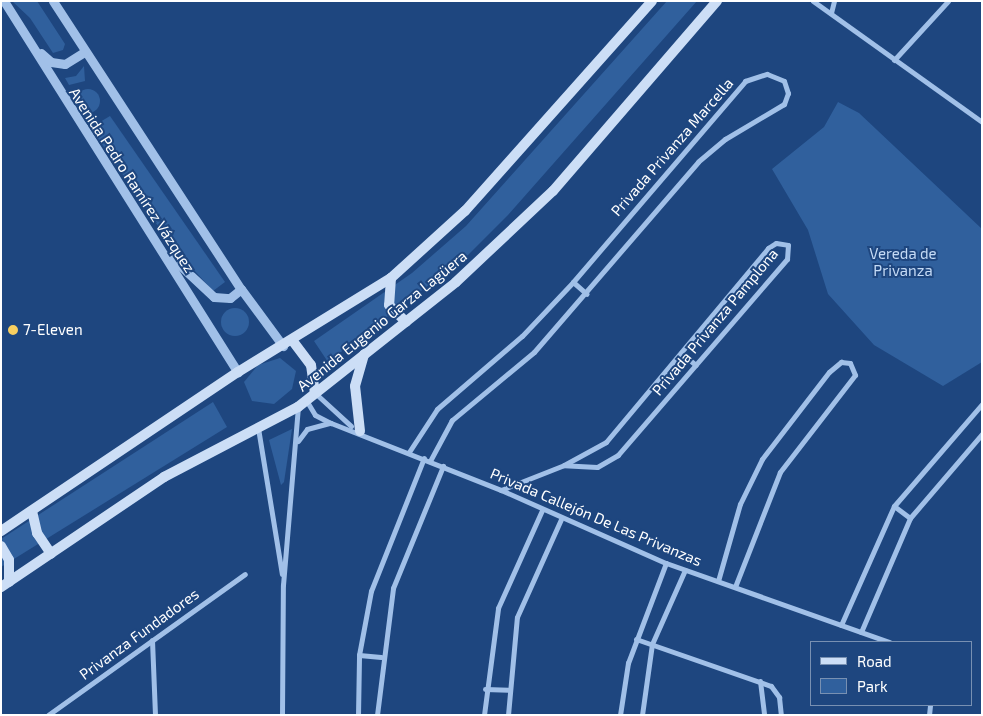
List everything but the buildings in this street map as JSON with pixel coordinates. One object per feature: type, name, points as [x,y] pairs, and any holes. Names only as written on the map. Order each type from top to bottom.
[{"type":"main road","name":"Avenida Eugenio Garza Lagüera","points":[[1,531],[238,372],[392,278],[464,211],[652,1]]},
{"type":"main road","name":"Avenida Eugenio Garza Lagüera","points":[[5,584],[164,477],[302,404],[406,322],[516,229],[717,1]]},
{"type":"main road","points":[[392,278],[389,305],[406,322]]},
{"type":"main road","points":[[288,343],[311,365],[316,393]]},
{"type":"main road","points":[[357,430],[355,386],[365,354]]},
{"type":"main road","points":[[32,511],[37,533],[51,554]]},
{"type":"main road","points":[[1,546],[9,560],[5,584]]},
{"type":"street","name":"Avenida Pedro Ramírez Vázquez","points":[[4,1],[161,247],[238,372]]},
{"type":"street","name":"Avenida Pedro Ramírez Vázquez","points":[[53,1],[84,52],[241,289],[288,343]]},
{"type":"street","points":[[813,1],[982,122]]},
{"type":"street","points":[[831,13],[834,1]]},
{"type":"street","points":[[894,60],[948,1]]},
{"type":"street","points":[[32,44],[59,64],[71,62],[84,52]]},
{"type":"street","name":"Privada Privanza Marcella","points":[[358,715],[359,655],[378,568],[427,459],[452,420],[534,352],[587,294],[705,155],[784,104],[788,93],[784,81],[767,74],[745,81],[573,282],[522,336],[437,409],[409,452]]},
{"type":"street","name":"Privada Privanza Pamplona","points":[[501,490],[564,465],[617,431],[768,248],[776,243],[788,245],[787,259],[618,455],[597,468],[564,465]]},
{"type":"street","points":[[161,247],[214,297],[230,298],[241,289]]},
{"type":"street","points":[[573,282],[587,294]]},
{"type":"street","points":[[681,353],[696,365]]},
{"type":"street","points":[[718,581],[740,504],[762,459],[829,372],[841,362],[850,363],[855,375],[780,472],[735,587]]},
{"type":"street","name":"Privada Callejón De Las Privanzas","points":[[316,393],[357,430]]},
{"type":"street","points":[[282,715],[283,585],[302,404]]},
{"type":"street","name":"Privada Callejón De Las Privanzas","points":[[302,404],[330,422],[357,430],[501,490],[561,519],[666,563],[886,641]]},
{"type":"street","points":[[841,625],[894,506],[982,404]]},
{"type":"street","points":[[298,442],[307,430],[330,422]]},
{"type":"street","points":[[258,428],[272,494],[283,585]]},
{"type":"street","points":[[861,632],[910,518],[982,434]]},
{"type":"street","points":[[377,715],[381,658],[398,570],[443,466]]},
{"type":"street","points":[[894,506],[910,518]]},
{"type":"street","points":[[484,715],[485,689],[498,608],[542,510]]},
{"type":"street","points":[[508,715],[508,690],[517,617],[561,519]]},
{"type":"street","points":[[620,715],[636,639],[666,563]]},
{"type":"street","points":[[642,715],[652,644],[685,570]]},
{"type":"street","name":"Privanza Fundadores","points":[[48,715],[244,574]]},
{"type":"street","points":[[636,639],[760,681],[776,690],[782,715]]},
{"type":"street","points":[[152,640],[155,715]]},
{"type":"street","points":[[359,655],[381,658]]},
{"type":"street","points":[[760,681],[764,715]]},
{"type":"street","points":[[485,689],[508,690]]},
{"type":"green space","points":[[12,1],[37,1],[65,44],[63,50],[53,53],[30,18]]},
{"type":"green space","points":[[667,1],[697,1],[508,215],[468,255],[328,362],[314,341],[412,273],[466,226]]},
{"type":"green space","points":[[84,66],[85,81],[69,85],[65,78],[76,76]]},
{"type":"green space","points":[[88,89],[93,90],[99,96],[99,106],[93,112],[88,113],[83,112],[77,106],[76,101],[77,96],[83,90]]},
{"type":"green space","name":"Vereda de Privanza","points":[[838,102],[859,113],[982,229],[982,362],[943,386],[874,345],[828,294],[808,230],[772,169],[824,127]]},
{"type":"green space","points":[[110,116],[225,282],[213,291],[171,245],[95,134],[95,125]]},
{"type":"green space","points":[[235,308],[245,312],[249,322],[245,332],[235,336],[225,332],[221,322],[225,312]]},
{"type":"green space","points":[[280,358],[296,371],[292,389],[274,404],[252,401],[244,382],[258,365]]},
{"type":"green space","points":[[213,402],[227,427],[1,567],[1,539]]},
{"type":"green space","points":[[292,429],[284,482],[281,485],[269,440]]},
{"type":"place","name":"7-Eleven","points":[[13,330]]}]
